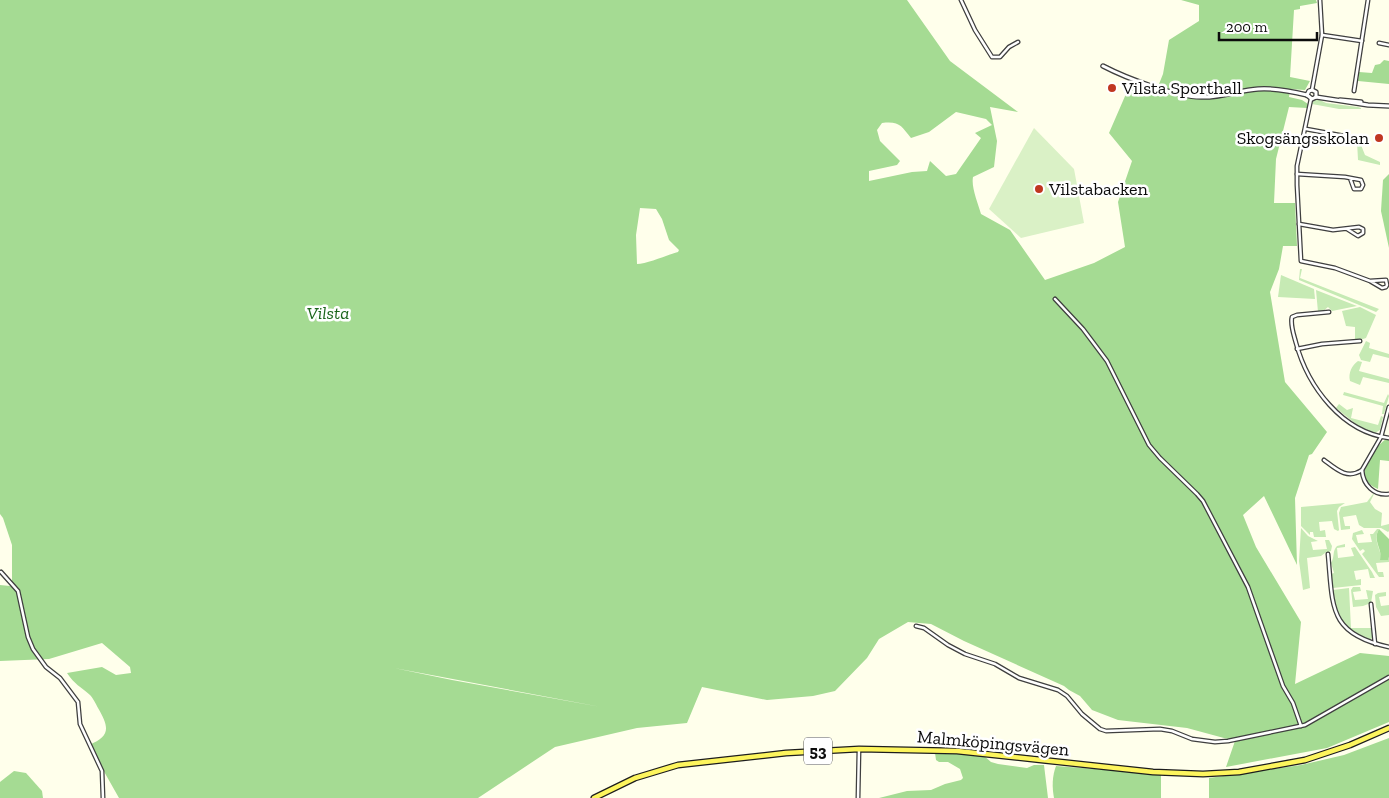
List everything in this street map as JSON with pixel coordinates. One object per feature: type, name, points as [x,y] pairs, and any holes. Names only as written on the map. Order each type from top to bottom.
[{"type":"main road","name":"Malmköpingsvägen","points":[[594,798],[635,778],[678,765],[766,755],[859,749],[957,752],[1144,771],[1210,774],[1262,769],[1305,760],[1356,743],[1389,728]]},
{"type":"street","points":[[961,0],[975,30],[992,57],[1000,56],[1009,47],[1018,42]]},
{"type":"street","points":[[1307,95],[1312,90],[1322,35],[1320,0]]},
{"type":"street","points":[[1354,92],[1367,0]]},
{"type":"street","points":[[1322,35],[1362,41]]},
{"type":"street","points":[[1379,43],[1389,45]]},
{"type":"street","points":[[1103,66],[1127,77],[1194,97],[1214,97],[1262,89],[1307,95],[1311,99]]},
{"type":"street","points":[[1312,90],[1316,92],[1316,97]]},
{"type":"street","points":[[1311,99],[1316,97],[1389,106]]},
{"type":"street","points":[[1311,99],[1297,174],[1301,261],[1335,268],[1370,281],[1382,288],[1387,285],[1386,280],[1382,279],[1370,281]]},
{"type":"street","points":[[1306,129],[1355,138]]},
{"type":"street","points":[[1297,174],[1350,178],[1361,180],[1363,185],[1361,189],[1354,189],[1350,178]]},
{"type":"street","points":[[1298,224],[1321,228],[1361,228],[1363,233],[1358,236],[1346,229]]},
{"type":"street","points":[[1055,299],[1083,329],[1107,361],[1149,445],[1203,501],[1246,584],[1283,686],[1293,703],[1300,726]]},
{"type":"street","points":[[1329,312],[1297,314],[1292,317],[1291,323],[1297,349],[1310,379],[1330,404],[1358,429],[1389,438]]},
{"type":"street","points":[[1297,349],[1360,340]]},
{"type":"street","points":[[1324,460],[1343,474],[1351,475],[1362,470],[1381,437],[1389,407]]},
{"type":"street","points":[[1362,470],[1363,480],[1369,488],[1377,493],[1389,494]]},
{"type":"street","points":[[1328,554],[1333,602],[1339,619],[1352,634],[1366,642],[1389,647]]},
{"type":"street","points":[[1,572],[18,591],[28,636],[33,649],[46,667],[60,678],[78,702],[80,724],[102,771],[103,798]]},
{"type":"street","points":[[1371,604],[1375,644]]},
{"type":"street","points":[[916,626],[924,628],[942,642],[965,654],[995,664],[1019,678],[1063,692],[1079,712],[1102,730],[1167,730],[1192,739],[1221,742],[1300,726],[1311,722],[1389,677]]},
{"type":"street","points":[[858,798],[859,749]]},
{"type":"green space","name":"Vilsta","points":[[0,0],[907,0],[950,61],[1018,112],[990,107],[997,141],[994,167],[973,177],[973,185],[981,214],[1010,230],[1045,280],[1094,263],[1125,247],[1118,202],[1132,161],[1109,133],[1129,87],[1155,94],[1163,74],[1169,40],[1199,21],[1199,5],[1181,0],[1316,0],[1317,3],[1300,6],[1300,9],[1294,10],[1290,77],[1310,81],[1305,90],[1290,89],[1289,97],[1302,100],[1308,104],[1307,108],[1289,107],[1276,159],[1274,203],[1295,203],[1297,246],[1283,246],[1279,269],[1270,292],[1285,382],[1327,432],[1312,454],[1309,455],[1295,498],[1297,565],[1264,496],[1243,515],[1256,547],[1301,622],[1295,684],[1360,653],[1389,656],[1389,722],[1327,748],[1226,767],[1235,741],[1187,728],[1118,720],[1092,710],[1080,696],[1064,686],[931,624],[908,622],[879,639],[867,658],[835,691],[813,696],[767,700],[702,687],[687,723],[637,728],[555,747],[478,798],[119,798],[89,745],[96,742],[104,734],[106,726],[104,721],[91,696],[75,683],[67,673],[102,667],[116,675],[131,673],[130,667],[102,643],[49,659],[0,661],[0,585],[10,586],[12,583],[12,545],[0,514]],"holes":[[[956,112],[986,119],[992,125],[975,133],[981,138],[956,174],[946,176],[930,161],[927,171],[912,172],[869,181],[869,171],[897,165],[900,161],[880,141],[877,130],[882,123],[900,125],[911,138],[929,132]],[[640,208],[656,209],[662,219],[669,240],[679,250],[646,263],[637,264],[636,235]],[[394,668],[601,707],[452,680]]]},
{"type":"green space","points":[[1384,60],[1389,61],[1389,84],[1358,81],[1359,72],[1372,73],[1375,65],[1380,64]]},
{"type":"green space","points":[[1318,99],[1326,103],[1361,109],[1339,109],[1312,104],[1314,100]]},
{"type":"green space","name":"Vilstabacken","points":[[1034,128],[1074,169],[1084,223],[1021,238],[989,209]]},
{"type":"green space","points":[[1359,140],[1365,155],[1380,162],[1380,165],[1358,160],[1357,141]]},
{"type":"green space","points":[[1389,174],[1389,248],[1381,211],[1383,180]]},
{"type":"green space","points":[[1300,269],[1302,269],[1300,278],[1379,309],[1376,312],[1299,280]]},
{"type":"green space","points":[[1281,275],[1314,289],[1315,299],[1278,297]]},
{"type":"green space","points":[[1316,290],[1357,306],[1332,311],[1328,307],[1322,312],[1318,312]]},
{"type":"green space","points":[[1360,307],[1376,315],[1366,338],[1360,340],[1355,339],[1355,327],[1346,326],[1342,311]]},
{"type":"green space","points":[[1366,341],[1370,343],[1369,348],[1389,354],[1389,358],[1373,354],[1370,362],[1361,360],[1359,355]]},
{"type":"green space","points":[[1358,361],[1362,362],[1359,371],[1389,379],[1389,383],[1363,377],[1360,385],[1350,381],[1351,370]]},
{"type":"green space","points":[[1344,392],[1384,403],[1388,394],[1384,414],[1382,414],[1383,406],[1343,395]]},
{"type":"green space","points":[[1339,404],[1347,410],[1353,408],[1351,418],[1378,425],[1381,416],[1383,417],[1380,430],[1375,433],[1362,429],[1336,408]]},
{"type":"green space","points":[[1386,439],[1389,439],[1389,461],[1380,460],[1378,489],[1370,484],[1364,472],[1369,457]]},
{"type":"green space","points":[[1373,494],[1370,502],[1375,509],[1382,513],[1381,526],[1389,524],[1389,531],[1381,528],[1364,528],[1359,525],[1356,515],[1343,517],[1345,526],[1350,526],[1350,529],[1341,530],[1339,513],[1341,507],[1367,502]]},
{"type":"green space","points":[[1345,503],[1337,511],[1338,531],[1334,529],[1332,521],[1319,522],[1320,531],[1325,530],[1326,537],[1314,537],[1313,532],[1310,532],[1310,535],[1301,526],[1301,507]]},
{"type":"green space","points":[[1301,528],[1308,536],[1318,541],[1311,542],[1313,550],[1327,549],[1325,540],[1329,540],[1332,546],[1331,551],[1321,556],[1307,558],[1310,588],[1303,590],[1299,561]]},
{"type":"green space","points":[[1379,529],[1376,539],[1381,556],[1388,559],[1389,557],[1389,562],[1376,563],[1378,572],[1383,572],[1384,577],[1379,577],[1362,554],[1365,551],[1363,549],[1360,551],[1352,539],[1353,533],[1362,530],[1364,534],[1356,535],[1358,543],[1372,542],[1370,534],[1373,534]]},
{"type":"green space","points":[[1379,529],[1389,539],[1388,560],[1380,560],[1381,556],[1377,541]]},
{"type":"green space","points":[[1345,544],[1345,547],[1337,548],[1338,558],[1354,556],[1351,548],[1355,547],[1375,578],[1370,578],[1368,569],[1354,571],[1356,580],[1361,579],[1361,585],[1333,588],[1331,574],[1334,573],[1331,563],[1337,546]]},
{"type":"green space","points":[[1353,587],[1360,587],[1361,591],[1353,592],[1355,600],[1368,599],[1366,590],[1373,591],[1371,603],[1353,607],[1351,590]]},
{"type":"green space","points":[[1349,588],[1351,628],[1371,628],[1373,637],[1370,640],[1354,634],[1348,629],[1339,615],[1333,590]]},
{"type":"green space","points":[[1386,592],[1386,596],[1379,597],[1381,606],[1389,605],[1389,615],[1381,616],[1376,607],[1375,595]]},
{"type":"green space","points":[[1389,738],[1389,798],[1209,798],[1209,778],[1301,765],[1344,755]]},
{"type":"green space","points":[[935,753],[983,755],[991,762],[1027,768],[1034,765],[1044,765],[1048,798],[879,798],[907,791],[931,790],[963,778],[960,769],[948,762],[939,762],[936,760]]},
{"type":"green space","points":[[1056,766],[1161,774],[1161,798],[1054,798],[1053,782]]},
{"type":"green space","points":[[14,771],[26,773],[42,791],[43,798],[0,798],[0,782]]},
{"type":"place","name":"Vilsta Sporthall","points":[[1112,88]]},
{"type":"place","name":"Skogsängsskolan","points":[[1379,138]]},
{"type":"place","name":"Vilstabacken","points":[[1039,189]]}]
